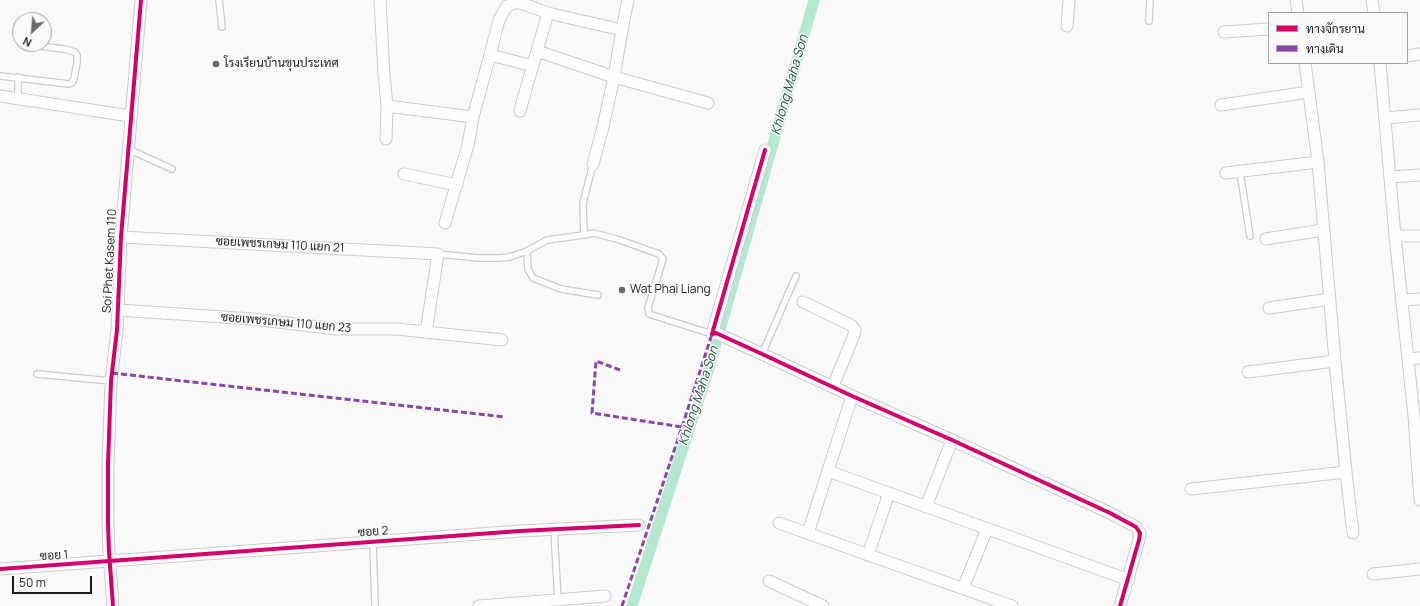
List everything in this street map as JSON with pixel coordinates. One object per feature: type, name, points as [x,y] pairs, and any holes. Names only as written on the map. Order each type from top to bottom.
[{"type":"street","name":"Soi Phet Kasem 110","points":[[113,606],[109,562],[108,522],[108,464],[111,381],[118,310],[121,237],[130,116],[141,0]]},
{"type":"street","points":[[380,0],[387,106],[386,139]]},
{"type":"street","points":[[593,164],[614,77],[628,0]]},
{"type":"street","points":[[1067,26],[1070,0]]},
{"type":"street","points":[[1296,0],[1298,12]]},
{"type":"street","points":[[1372,0],[1374,12]]},
{"type":"street","points":[[445,222],[468,145],[473,117],[499,20],[507,6],[514,3],[521,3],[548,13],[622,30]]},
{"type":"street","points":[[520,111],[548,13]]},
{"type":"street","points":[[1224,32],[1268,29]]},
{"type":"street","points":[[537,51],[614,77],[708,103]]},
{"type":"street","points":[[1408,56],[1420,54]]},
{"type":"street","points":[[490,55],[533,66]]},
{"type":"street","points":[[1305,64],[1318,162],[1335,360],[1346,472],[1354,533]]},
{"type":"street","points":[[1380,64],[1401,300],[1417,416],[1420,500]]},
{"type":"street","points":[[1222,105],[1309,92]]},
{"type":"street","points":[[0,96],[130,116]]},
{"type":"street","points":[[387,106],[473,117]]},
{"type":"street","points":[[1385,118],[1420,115]]},
{"type":"street","points":[[765,150],[714,334],[727,338],[852,396],[952,440],[1136,526],[1140,533],[1139,540],[1129,580],[1120,606]]},
{"type":"street","points":[[1226,174],[1318,162]]},
{"type":"street","points":[[404,174],[457,185]]},
{"type":"street","points":[[1390,177],[1420,175]]},
{"type":"street","points":[[1266,239],[1323,230]]},
{"type":"street","points":[[1395,236],[1420,236]]},
{"type":"street","name":"ซอยเพชรเกษม 110 แยก 21","points":[[121,237],[438,254]]},
{"type":"street","points":[[426,332],[438,254]]},
{"type":"street","points":[[1269,308],[1330,299]]},
{"type":"street","points":[[1401,300],[1420,299]]},
{"type":"street","points":[[803,302],[851,325],[855,330],[833,386]]},
{"type":"street","name":"ซอยเพชรเกษม 110 แยก 23","points":[[118,310],[253,319],[336,330],[397,329],[502,340]]},
{"type":"street","points":[[1408,359],[1420,358]]},
{"type":"street","points":[[1248,372],[1335,360]]},
{"type":"street","points":[[808,533],[852,396]]},
{"type":"street","points":[[926,507],[952,440]]},
{"type":"street","points":[[828,471],[1129,580]]},
{"type":"street","points":[[1191,489],[1346,472]]},
{"type":"street","points":[[868,555],[889,493]]},
{"type":"street","points":[[779,523],[1012,606]]},
{"type":"street","name":"ซอย 2","points":[[109,562],[261,549],[520,531],[639,525]]},
{"type":"street","points":[[963,588],[987,528]]},
{"type":"street","name":"ซอย 1","points":[[0,569],[109,562]]},
{"type":"street","points":[[1373,574],[1420,569]]},
{"type":"street","points":[[769,581],[823,606]]},
{"type":"street","points":[[479,606],[529,604],[605,596]]},
{"type":"lane","points":[[219,0],[222,27]]},
{"type":"lane","points":[[1149,21],[1150,0]]},
{"type":"lane","points":[[0,76],[69,84],[74,79],[77,55],[75,52],[64,48],[52,47]]},
{"type":"lane","points":[[18,77],[18,98]]},
{"type":"lane","points":[[128,149],[172,169]]},
{"type":"lane","points":[[584,235],[583,203],[593,164]]},
{"type":"lane","points":[[1240,172],[1250,236]]},
{"type":"lane","points":[[438,254],[479,258],[510,256],[527,251],[547,240],[594,234],[620,240],[658,254],[663,259],[648,308],[649,314],[714,334]]},
{"type":"lane","points":[[527,251],[528,269],[533,278],[561,289],[598,295]]},
{"type":"lane","points":[[762,354],[796,276]]},
{"type":"lane","points":[[37,374],[111,381]]},
{"type":"lane","points":[[554,530],[558,600]]},
{"type":"lane","points":[[372,542],[375,606]]},
{"type":"waterway","name":"Khlong Maha Son","points":[[632,606],[710,365],[814,0]]},
{"type":"marked path","points":[[622,606],[712,334]]},
{"type":"marked path","points":[[620,370],[596,361],[592,413],[682,427]]},
{"type":"marked path","points":[[112,373],[505,417]]},
{"type":"cycle path","points":[[113,606],[108,523],[108,464],[111,381],[117,330],[121,237],[141,0]]},
{"type":"cycle path","points":[[765,150],[712,334],[716,333],[852,396],[952,440],[1110,513],[1136,527],[1140,533],[1139,540],[1120,606]]},
{"type":"cycle path","points":[[0,569],[520,531],[639,525]]},
{"type":"place","name":"โรงเรียนบ้านขุนประเทศ","points":[[216,64]]},
{"type":"place","name":"Wat Phai Liang","points":[[622,290]]}]
